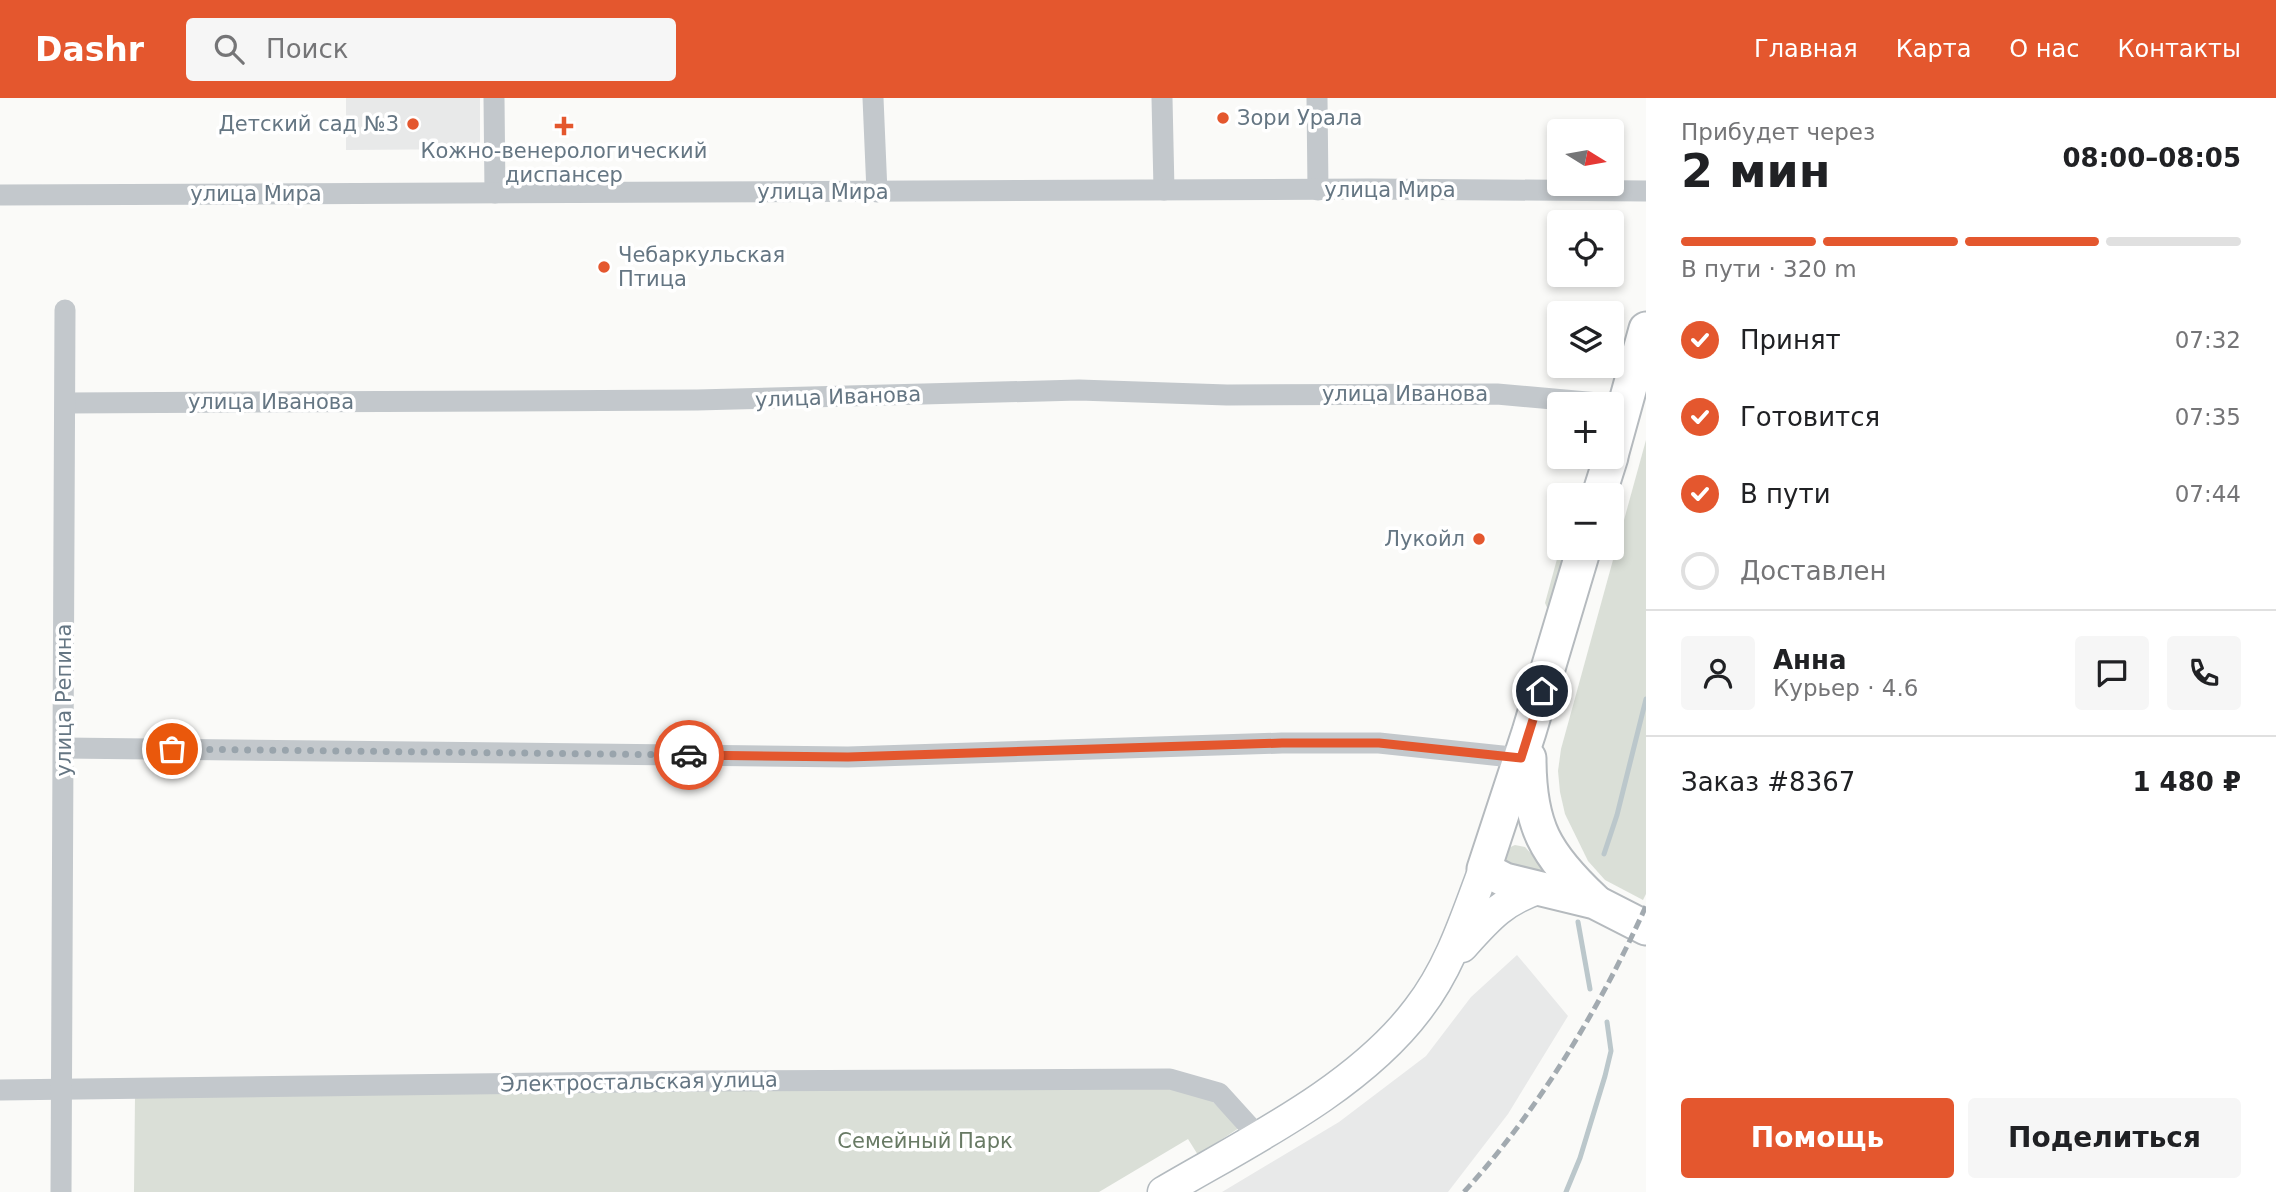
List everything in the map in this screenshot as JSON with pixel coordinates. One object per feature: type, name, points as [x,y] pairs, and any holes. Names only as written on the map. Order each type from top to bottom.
[{"type":"main road","points":[[1620,392],[1646,330]]},
{"type":"main road","points":[[1163,1192],[1332,1090],[1388,1043],[1419,1009],[1444,968],[1484,869],[1525,745],[1580,560]]},
{"type":"main road","points":[[1525,745],[1531,805],[1538,828],[1550,854],[1595,902]]},
{"type":"main road","points":[[1496,835],[1525,839],[1550,854]]},
{"type":"main road","points":[[1484,869],[1505,880],[1595,902],[1646,929]]},
{"type":"main road","points":[[1444,968],[1489,916],[1506,902],[1541,888]]},
{"type":"street","points":[[494,98],[495,193]]},
{"type":"street","points":[[873,98],[877,192]]},
{"type":"street","points":[[1162,98],[1164,190]]},
{"type":"street","points":[[1317,98],[1318,190]]},
{"type":"street","name":"улица Мира","points":[[0,195],[1164,190],[1646,191]]},
{"type":"street","name":"улица Репина","points":[[61,1192],[65,310]]},
{"type":"street","name":"улица Иванова","points":[[66,403],[697,401],[1079,390],[1227,395],[1497,394],[1547,399]]},
{"type":"street","points":[[64,748],[848,757],[1282,743],[1525,745]]},
{"type":"street","name":"Электростальская улица","points":[[0,1090],[705,1081],[1170,1079],[1219,1093],[1258,1136]]},
{"type":"shaded area","name":"Детский сад №3","points":[[346,98],[480,98],[480,149],[346,150]]},
{"type":"shaded area","points":[[1517,955],[1568,1016],[1508,1114],[1448,1192],[1222,1192],[1339,1122],[1426,1056],[1471,997]]},
{"type":"green space","points":[[1646,440],[1646,894],[1643,900],[1605,880],[1588,861],[1565,814],[1558,771],[1561,749],[1613,560],[1624,560],[1624,520]]},
{"type":"green space","points":[[1557,560],[1569,560],[1549,612],[1545,603]]},
{"type":"green space","points":[[1515,845],[1525,847],[1550,874],[1504,864],[1505,852]]},
{"type":"green space","name":"Семейный Парк","points":[[1169,1088],[1211,1100],[1239,1128],[1198,1155],[1188,1139],[1099,1192],[134,1192],[135,1096]]},
{"type":"waterway","points":[[1604,854],[1617,815],[1646,699]]},
{"type":"waterway","points":[[1578,922],[1590,989]]},
{"type":"waterway","points":[[1566,1192],[1580,1158],[1605,1076],[1611,1051],[1607,1022]]},
{"type":"railway","points":[[1464,1192],[1518,1127],[1566,1056],[1609,981],[1646,906]]},
{"type":"way so far","points":[[172,749],[689,755]]},
{"type":"place","name":"Зори Урала","points":[[1223,118]]},
{"type":"place","name":"Детский сад №3","points":[[413,124]]},
{"type":"place","name":"Кожно-венерологический диспансер","points":[[564,126]]},
{"type":"place","name":"Чебаркульская Птица","points":[[604,267]]},
{"type":"place","name":"Лукойл","points":[[1479,539]]},
{"type":"route","points":[[689,755],[848,757],[1282,743],[1379,743],[1521,758],[1542,691]]}]
